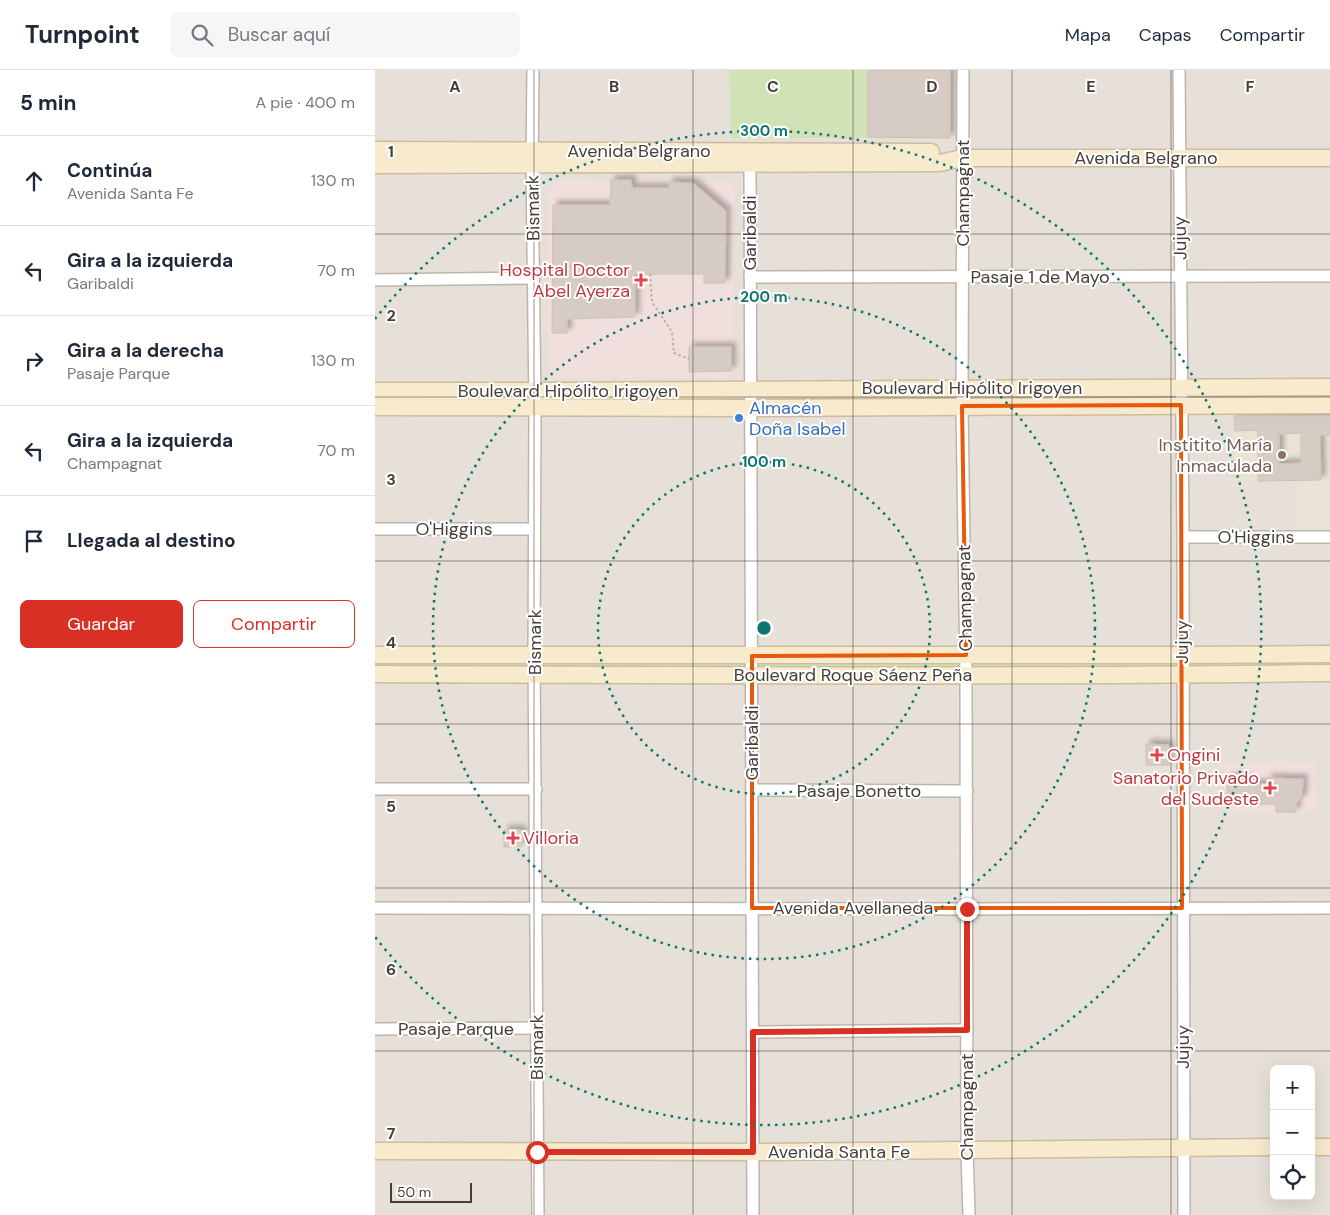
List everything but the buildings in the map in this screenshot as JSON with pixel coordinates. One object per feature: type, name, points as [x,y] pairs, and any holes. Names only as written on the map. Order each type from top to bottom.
[{"type":"street","name":"Bismark","points":[[533,70],[534,656],[538,1215]]},
{"type":"street","name":"Champagnat","points":[[963,70],[962,388],[966,655],[967,1151],[969,1215]]},
{"type":"street","name":"Jujuy","points":[[1179,70],[1183,537],[1182,908],[1184,1215]]},
{"type":"street","name":"Avenida Belgrano","points":[[375,150],[532,158]]},
{"type":"street","name":"Avenida Belgrano","points":[[375,165],[532,158],[750,157],[940,162],[962,158],[1330,158]]},
{"type":"street","name":"Garibaldi","points":[[750,157],[753,1215]]},
{"type":"street","name":"Pasaje 1 de Mayo","points":[[750,277],[1330,276]]},
{"type":"street","points":[[375,280],[533,278]]},
{"type":"street","name":"Boulevard Hipólito Irigoyen","points":[[375,407],[751,390],[1330,386]]},
{"type":"street","name":"Boulevard Hipólito Irigoyen","points":[[375,391],[751,408],[1330,404]]},
{"type":"street","name":"O'Higgins","points":[[375,530],[534,529]]},
{"type":"street","name":"O'Higgins","points":[[1183,537],[1330,537]]},
{"type":"street","name":"Boulevard Roque Sáenz Peña","points":[[375,655],[1330,654]]},
{"type":"street","name":"Boulevard Roque Sáenz Peña","points":[[375,674],[752,676],[1330,673]]},
{"type":"street","points":[[375,789],[536,789]]},
{"type":"street","name":"Pasaje Bonetto","points":[[752,790],[967,791]]},
{"type":"street","name":"Avenida Avellaneda","points":[[375,908],[1330,908]]},
{"type":"street","name":"Pasaje Parque","points":[[375,1029],[537,1028]]},
{"type":"street","points":[[753,1032],[967,1030]]},
{"type":"street","name":"Avenida Santa Fe","points":[[375,1151],[753,1152],[1270,1147]]},
{"type":"street","points":[[1315,1147],[1330,1147]]},
{"type":"path","points":[[651,274],[652,302],[672,332],[674,353],[689,359]]},
{"type":"highlighted area","points":[[1181,405],[1182,908],[752,908],[752,656],[966,655],[962,406]]},
{"type":"shaded area","points":[[375,70],[1330,70],[1330,1215],[375,1215]]},
{"type":"shaded area","name":"Hospital Doctor Abel Ayerza","points":[[558,180],[727,181],[734,187],[733,372],[728,378],[555,378],[550,371],[548,189]]},
{"type":"shaded area","name":"Institito María Inmaculada","points":[[1234,416],[1330,416],[1330,529],[1294,529],[1293,480],[1244,481],[1244,490],[1234,489]]},
{"type":"shaded area","name":"Sanatorio Privado del Sudeste","points":[[1316,762],[1316,812],[1225,812],[1224,763]]},
{"type":"green space","points":[[729,70],[950,70],[950,138],[731,138]]},
{"type":"green space","points":[[1330,659],[1330,666],[375,669],[375,661]]},
{"type":"place","name":"Hospital Doctor Abel Ayerza","points":[[641,280]]},
{"type":"place","name":"Almacén Doña Isabel","points":[[739,418]]},
{"type":"place","name":"Institito María Inmaculada","points":[[1282,455]]},
{"type":"place","name":"Ongini","points":[[1157,755]]},
{"type":"place","name":"Sanatorio Privado del Sudeste","points":[[1270,788]]},
{"type":"place","name":"Villoria","points":[[513,838]]},
{"type":"route","points":[[537,1152],[753,1152],[753,1032],[967,1030],[967,909]]}]
